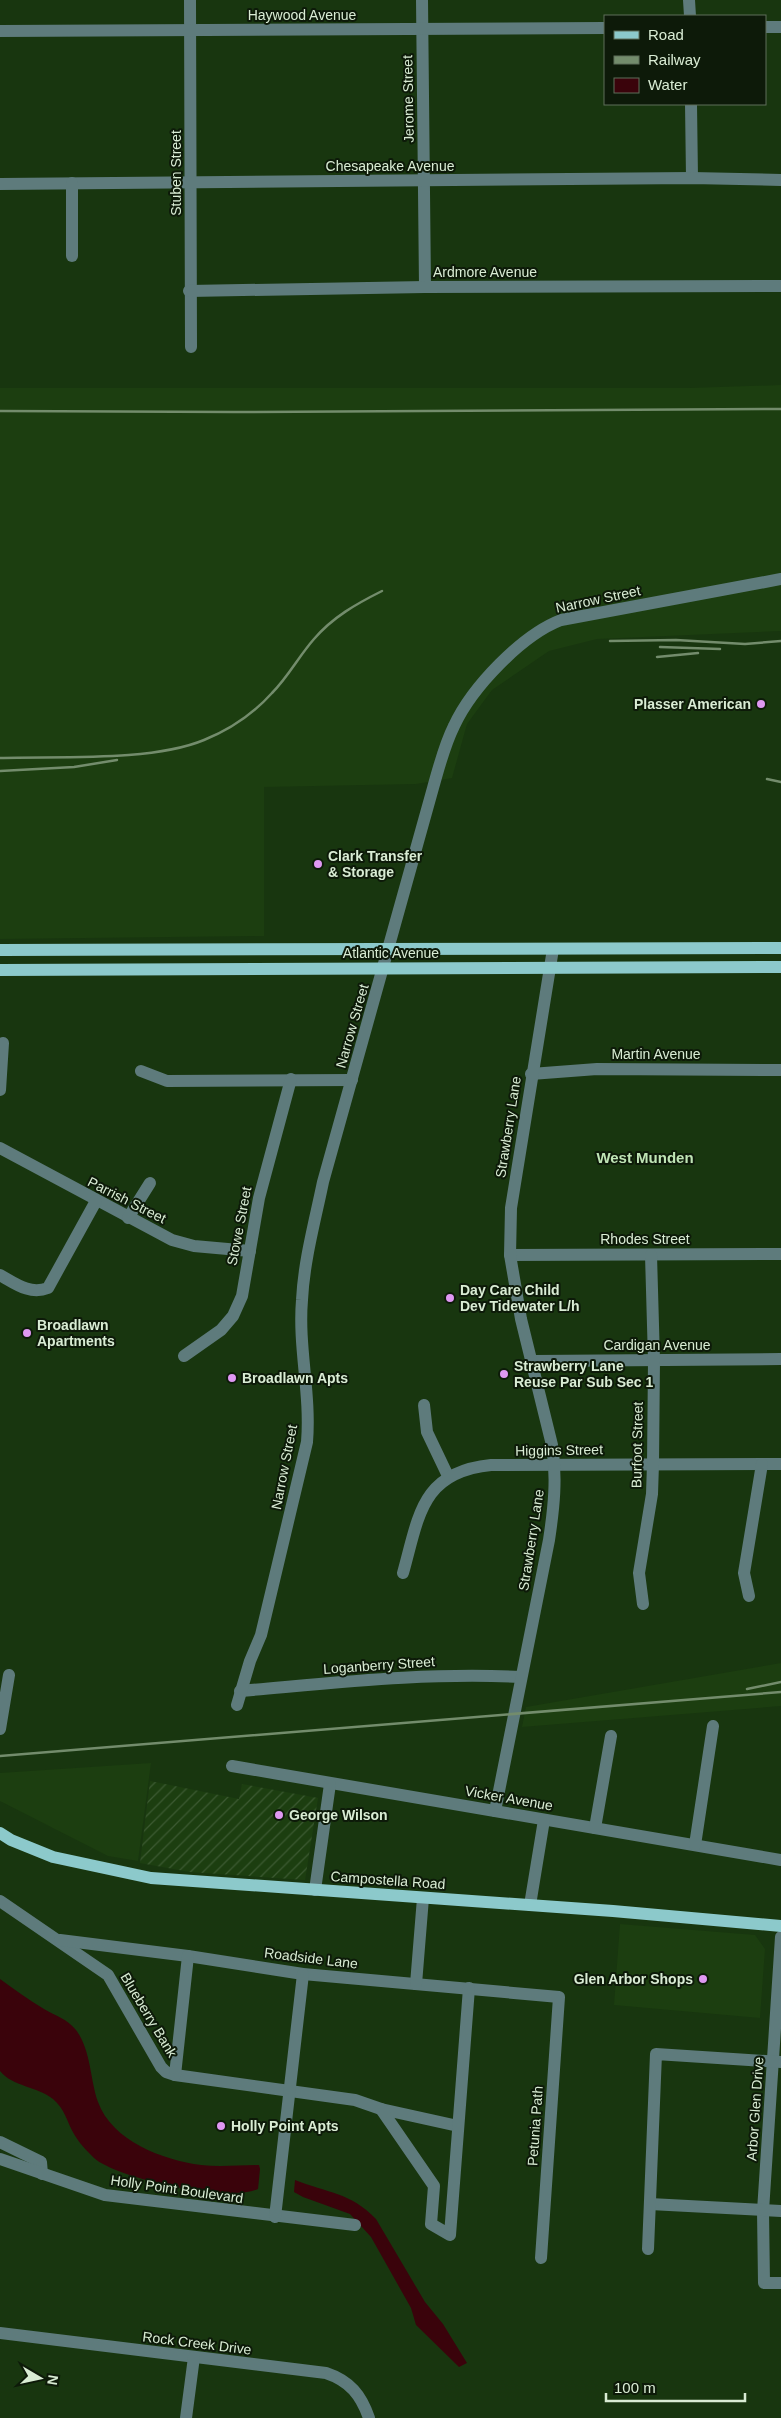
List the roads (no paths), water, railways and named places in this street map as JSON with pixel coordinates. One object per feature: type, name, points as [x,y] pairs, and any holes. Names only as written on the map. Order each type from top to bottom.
[{"type":"main road","name":"Atlantic Avenue","points":[[0,950],[781,948]]},
{"type":"main road","name":"Atlantic Avenue","points":[[0,970],[781,967]]},
{"type":"main road","name":"Campostella Road","points":[[0,1833],[11,1840],[53,1857],[120,1873],[169,1880],[530,1905],[781,1926]]},
{"type":"street","name":"Stuben Street","points":[[190,0],[191,346]]},
{"type":"street","name":"Jerome Street","points":[[422,0],[425,288]]},
{"type":"street","points":[[689,0],[690,15]]},
{"type":"street","points":[[766,27],[781,26]]},
{"type":"street","name":"Haywood Avenue","points":[[0,31],[604,28]]},
{"type":"street","points":[[691,105],[692,178]]},
{"type":"street","name":"Chesapeake Avenue","points":[[0,184],[692,178],[781,180]]},
{"type":"street","points":[[72,183],[72,256]]},
{"type":"street","name":"Ardmore Avenue","points":[[190,291],[781,286]]},
{"type":"street","name":"Narrow Street","points":[[237,1705],[240,1690],[261,1635],[307,1442],[309,1420],[302,1331],[303,1290],[308,1252],[323,1182],[433,788],[454,724],[468,702],[512,650],[538,630],[561,620],[781,579]]},
{"type":"street","name":"Strawberry Lane","points":[[495,1811],[549,1540],[555,1498],[555,1465],[533,1360],[516,1296],[510,1255],[511,1208],[553,949]]},
{"type":"street","points":[[0,1090],[4,1043]]},
{"type":"street","name":"Martin Avenue","points":[[532,1074],[597,1069],[781,1070]]},
{"type":"street","points":[[140,1071],[167,1081],[352,1080]]},
{"type":"street","name":"Stowe Street","points":[[184,1356],[221,1330],[232,1316],[242,1296],[259,1198],[291,1079]]},
{"type":"street","name":"Parrish Street","points":[[0,1148],[172,1240],[194,1246],[250,1251]]},
{"type":"street","points":[[128,1218],[150,1183]]},
{"type":"street","points":[[0,1275],[31,1291],[40,1291],[48,1288],[96,1201]]},
{"type":"street","name":"Rhodes Street","points":[[510,1255],[781,1254]]},
{"type":"street","name":"Burfoot Street","points":[[642,1604],[639,1573],[652,1494],[654,1360],[651,1255]]},
{"type":"street","name":"Cardigan Avenue","points":[[533,1360],[781,1359]]},
{"type":"street","points":[[424,1406],[427,1432],[448,1476]]},
{"type":"street","points":[[749,1596],[744,1573],[762,1464]]},
{"type":"street","name":"Higgins Street","points":[[404,1573],[422,1506],[433,1490],[448,1476],[476,1467],[781,1464]]},
{"type":"street","name":"Loganberry Street","points":[[240,1690],[467,1674],[521,1678]]},
{"type":"street","points":[[0,1729],[9,1675]]},
{"type":"street","points":[[695,1845],[713,1726]]},
{"type":"street","points":[[595,1828],[611,1736]]},
{"type":"street","name":"Vicker Avenue","points":[[232,1766],[781,1860]]},
{"type":"street","points":[[315,1890],[330,1784]]},
{"type":"street","points":[[530,1905],[544,1820]]},
{"type":"street","points":[[416,1984],[423,1898]]},
{"type":"street","name":"Blueberry Bank","points":[[0,1901],[60,1940],[108,1975],[161,2067],[175,2076],[355,2100],[381,2109],[458,2126]]},
{"type":"street","name":"Arbor Glen Drive","points":[[781,1937],[777,2062],[763,2211],[764,2283],[781,2283]]},
{"type":"street","name":"Roadside Lane","points":[[60,1940],[188,1956],[303,1974],[559,1997]]},
{"type":"street","points":[[175,2076],[188,1956]]},
{"type":"street","points":[[275,2217],[303,1974]]},
{"type":"street","points":[[381,2109],[434,2186],[432,2224],[450,2235],[469,1988]]},
{"type":"street","name":"Petunia Path","points":[[542,2258],[559,1997]]},
{"type":"street","points":[[648,2249],[656,2054],[777,2062]]},
{"type":"street","points":[[0,2142],[41,2162],[42,2174]]},
{"type":"street","name":"Holly Point Boulevard","points":[[0,2160],[105,2195],[275,2217],[355,2225]]},
{"type":"street","points":[[650,2204],[781,2211]]},
{"type":"street","name":"Rock Creek Drive","points":[[0,2333],[326,2374],[338,2378],[353,2387],[363,2402],[369,2418]]},
{"type":"street","points":[[186,2418],[194,2357]]},
{"type":"water","points":[[0,1979],[38,2006],[73,2026],[85,2046],[98,2102],[105,2116],[127,2138],[140,2146],[171,2159],[215,2166],[259,2165],[258,2189],[244,2193],[224,2193],[174,2187],[126,2174],[94,2158],[78,2141],[63,2111],[53,2099],[40,2091],[12,2080],[0,2071]]},
{"type":"water","points":[[295,2180],[347,2198],[357,2203],[376,2219],[425,2302],[443,2324],[467,2363],[459,2367],[416,2325],[411,2308],[371,2237],[350,2214],[294,2192]]},
{"type":"railway","points":[[0,411],[234,412],[781,409]]},
{"type":"railway","points":[[0,758],[131,755],[158,752],[204,740],[232,726],[257,707],[278,687],[321,631],[354,606],[382,591]]},
{"type":"railway","points":[[610,641],[676,640],[745,644],[781,641]]},
{"type":"railway","points":[[660,647],[720,649]]},
{"type":"railway","points":[[657,657],[698,653]]},
{"type":"railway","points":[[0,771],[74,767],[117,760]]},
{"type":"railway","points":[[767,779],[781,782]]},
{"type":"railway","points":[[747,1689],[781,1682]]},
{"type":"railway","points":[[0,1756],[781,1692]]},
{"type":"place","name":"Plasser American","points":[[761,704]]},
{"type":"place","name":"Clark Transfer & Storage","points":[[318,864]]},
{"type":"place","name":"Day Care Child Dev Tidewater L/h","points":[[450,1298]]},
{"type":"place","name":"Broadlawn Apartments","points":[[27,1333]]},
{"type":"place","name":"Strawberry Lane Reuse Par Sub Sec 1","points":[[504,1374]]},
{"type":"place","name":"Broadlawn Apts","points":[[232,1378]]},
{"type":"place","name":"George Wilson","points":[[279,1815]]},
{"type":"place","name":"Glen Arbor Shops","points":[[703,1979]]},
{"type":"place","name":"Holly Point Apts","points":[[221,2126]]},
{"type":"district","name":"West Munden","points":[[645,1158]]}]
